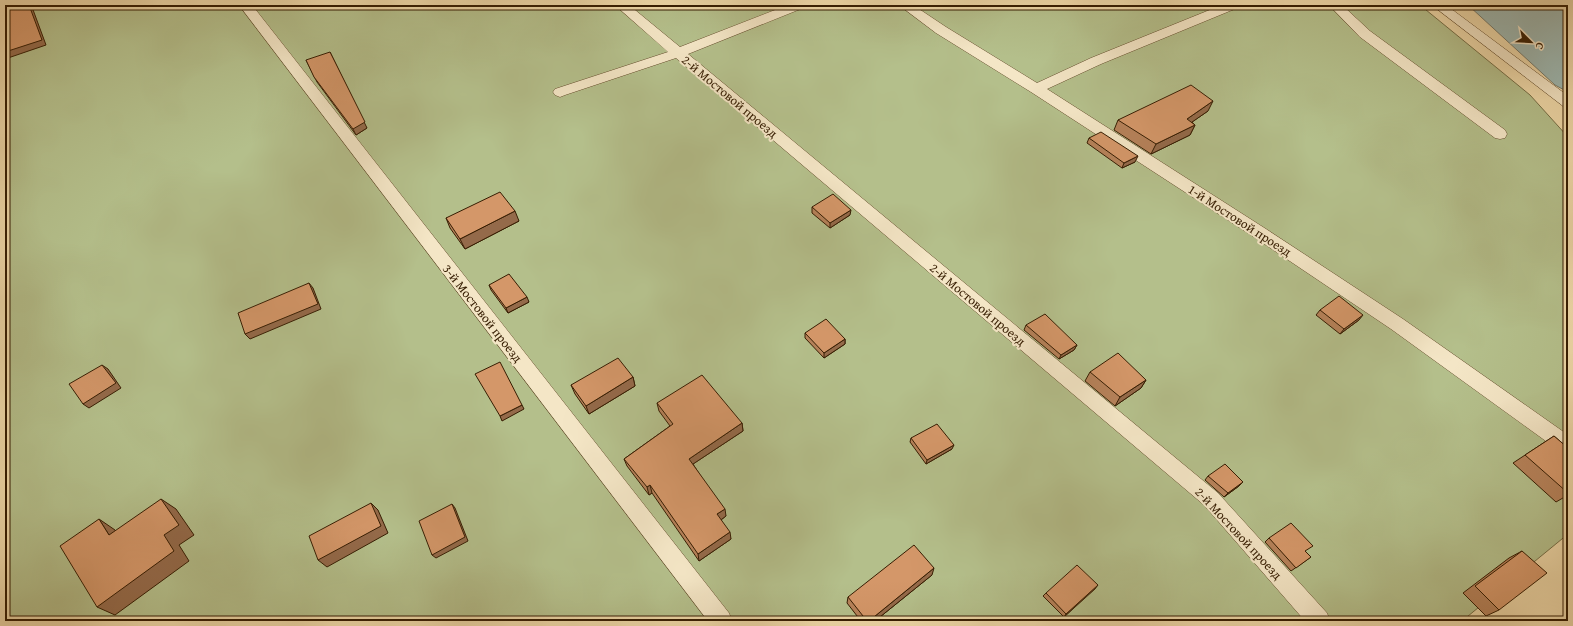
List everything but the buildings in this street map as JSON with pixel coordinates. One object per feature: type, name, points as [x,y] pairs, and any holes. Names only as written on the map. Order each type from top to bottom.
[{"type":"lane","name":"3-й Мостовой проезд","points":[[245,5],[720,621]]},
{"type":"lane","name":"2-й Мостовой проезд","points":[[621,5],[1211,499],[1319,621]]},
{"type":"lane","points":[[560,92],[678,53],[722,34],[799,5]]},
{"type":"lane","name":"1-й Мостовой проезд","points":[[905,5],[941,30],[1036,89],[1260,233],[1390,320],[1568,446]]},
{"type":"lane","points":[[1036,89],[1096,61],[1233,5]]},
{"type":"lane","points":[[1335,5],[1365,34],[1500,134]]},
{"type":"lane","points":[[1438,5],[1568,103]]},
{"type":"green space","points":[[5,5],[1420,5],[1530,95],[1568,137],[1568,534],[1462,621],[5,621]]},
{"type":"water","points":[[1468,5],[1568,5],[1568,92],[1555,85]]}]
